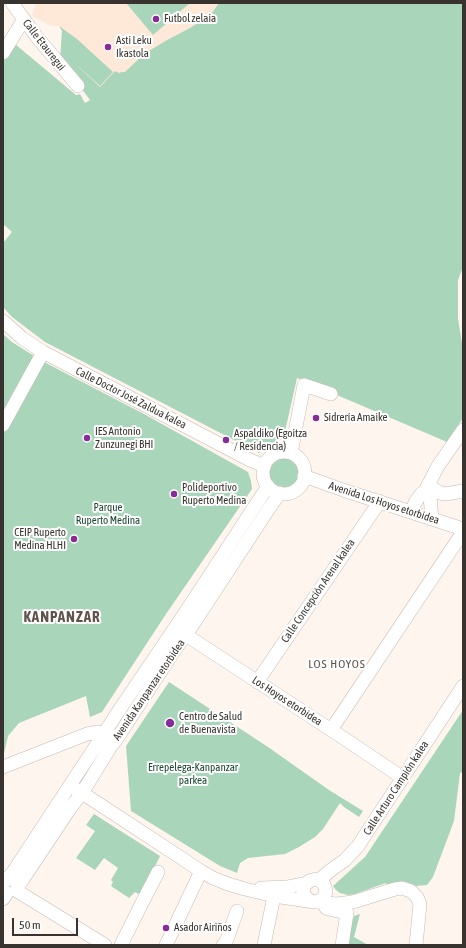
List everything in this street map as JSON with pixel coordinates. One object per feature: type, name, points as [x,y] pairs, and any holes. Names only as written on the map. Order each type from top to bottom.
[{"type":"street","name":"Calle Etauregui","points":[[14,4],[36,36],[78,86]]},
{"type":"street","points":[[3,53],[24,19]]},
{"type":"street","name":"Calle Doctor José Zaldua kalea","points":[[3,321],[22,338],[42,352],[264,466]]},
{"type":"street","points":[[3,425],[42,352]]},
{"type":"street","points":[[291,453],[304,385],[330,394]]},
{"type":"street","points":[[426,491],[438,466],[463,430]]},
{"type":"street","points":[[278,453],[291,453],[296,456],[303,465],[304,476],[302,482],[293,491],[287,493],[276,492],[268,486],[264,480],[264,466],[267,460],[278,453]]},
{"type":"street","name":"Avenida Los Hoyos etorbidea","points":[[304,476],[463,530]]},
{"type":"street","name":"Avenida Kanpanzar etorbidea","points":[[76,789],[83,767],[268,486]]},
{"type":"street","points":[[411,512],[416,501],[430,488],[446,494],[463,491]]},
{"type":"street","points":[[426,491],[429,492],[430,496],[432,519]]},
{"type":"street","name":"Avenida Kanpanzar etorbidea","points":[[9,886],[76,789],[116,740],[280,493]]},
{"type":"street","name":"Calle Concepción Arenal kalea","points":[[257,682],[379,501]]},
{"type":"street","points":[[331,730],[463,530]]},
{"type":"street","points":[[181,618],[179,625],[181,631],[186,635]]},
{"type":"street","name":"Los Hoyos etorbidea","points":[[186,635],[403,778]]},
{"type":"street","name":"Calle Arturo Campión kalea","points":[[245,889],[287,887],[313,881],[345,860],[358,846],[463,686]]},
{"type":"street","points":[[3,766],[87,734],[98,732],[111,735],[114,737],[111,746]]},
{"type":"street","points":[[82,736],[86,742],[83,767]]},
{"type":"street","name":"Calle Arturo Campión kalea","points":[[76,789],[201,871],[213,878],[245,889],[274,896],[336,904],[353,902],[395,889],[402,888],[411,891],[417,897],[420,904],[417,943]]},
{"type":"street","points":[[166,945],[201,871]]},
{"type":"street","points":[[121,945],[158,872]]},
{"type":"street","points":[[314,901],[323,898],[326,892],[323,883],[313,881],[303,889],[305,896],[328,909],[348,913],[342,945]]},
{"type":"street","points":[[9,886],[105,945]]},
{"type":"street","points":[[326,892],[339,899],[353,902]]},
{"type":"street","points":[[264,945],[274,896]]},
{"type":"street","points":[[228,944],[237,911]]},
{"type":"shaded area","name":"Asti Leku Ikastola","points":[[36,3],[219,3],[211,14],[190,28],[167,40],[102,95],[60,60],[62,31],[59,26],[51,26],[32,16]]},
{"type":"green space","name":"Futbol zelaia","points":[[126,3],[190,3],[153,35]]},
{"type":"green space","points":[[219,3],[463,3],[463,267],[458,280],[458,319],[463,349],[463,418],[447,442],[297,378],[283,438],[259,453],[45,342],[12,317],[3,307],[3,243],[12,232],[3,224],[3,62],[15,44],[76,95],[80,94],[85,103],[90,100],[60,60],[62,31],[59,26],[77,39],[113,72],[100,86],[71,60],[100,87],[115,71],[119,73],[125,72],[144,54],[190,28],[211,14]]},
{"type":"green space","name":"Parque Ruperto Medina","points":[[3,334],[12,342],[42,361],[144,414],[248,472],[252,489],[166,614],[102,712],[90,717],[86,696],[19,723],[8,736],[3,758]]},
{"type":"green space","points":[[283,456],[289,457],[296,463],[299,472],[298,478],[292,485],[283,488],[277,487],[270,481],[267,472],[268,466],[274,459]]},
{"type":"green space","name":"Errepelega-Kanpanzar parkea","points":[[169,682],[268,747],[329,790],[363,811],[359,817],[340,803],[323,829],[315,837],[285,854],[248,858],[240,863],[237,873],[220,866],[131,811],[126,746]]},
{"type":"green space","points":[[463,710],[463,772],[460,773],[454,821],[433,877],[427,885],[416,886],[404,882],[388,886],[386,883],[355,894],[348,895],[340,893],[333,886],[365,857]]},
{"type":"green space","points":[[94,814],[160,856],[141,895],[135,892],[129,898],[111,886],[113,882],[111,880],[118,868],[104,858],[95,870],[76,858],[95,831],[86,825]]},
{"type":"green space","points":[[360,914],[354,937],[368,945],[345,945],[354,916]]},
{"type":"place","name":"Futbol zelaia","points":[[156,19]]},
{"type":"place","name":"Asti Leku Ikastola","points":[[108,47]]},
{"type":"place","name":"Sidrería Amaike","points":[[316,418]]},
{"type":"place","name":"IES Antonio Zunzunegi BHI","points":[[87,438]]},
{"type":"place","name":"Aspaldiko (Egoitza / Residencia)","points":[[226,440]]},
{"type":"place","name":"Polideportivo Ruperto Medina","points":[[174,494]]},
{"type":"place","name":"CEIP Ruperto Medina HLHI","points":[[74,539]]},
{"type":"place","name":"Centro de Salud de Buenavista","points":[[170,723]]},
{"type":"place","name":"Asador Airiños","points":[[166,928]]},
{"type":"district","name":"KANPANZAR","points":[[62,617]]},
{"type":"district","name":"LOS HOYOS","points":[[337,664]]}]
